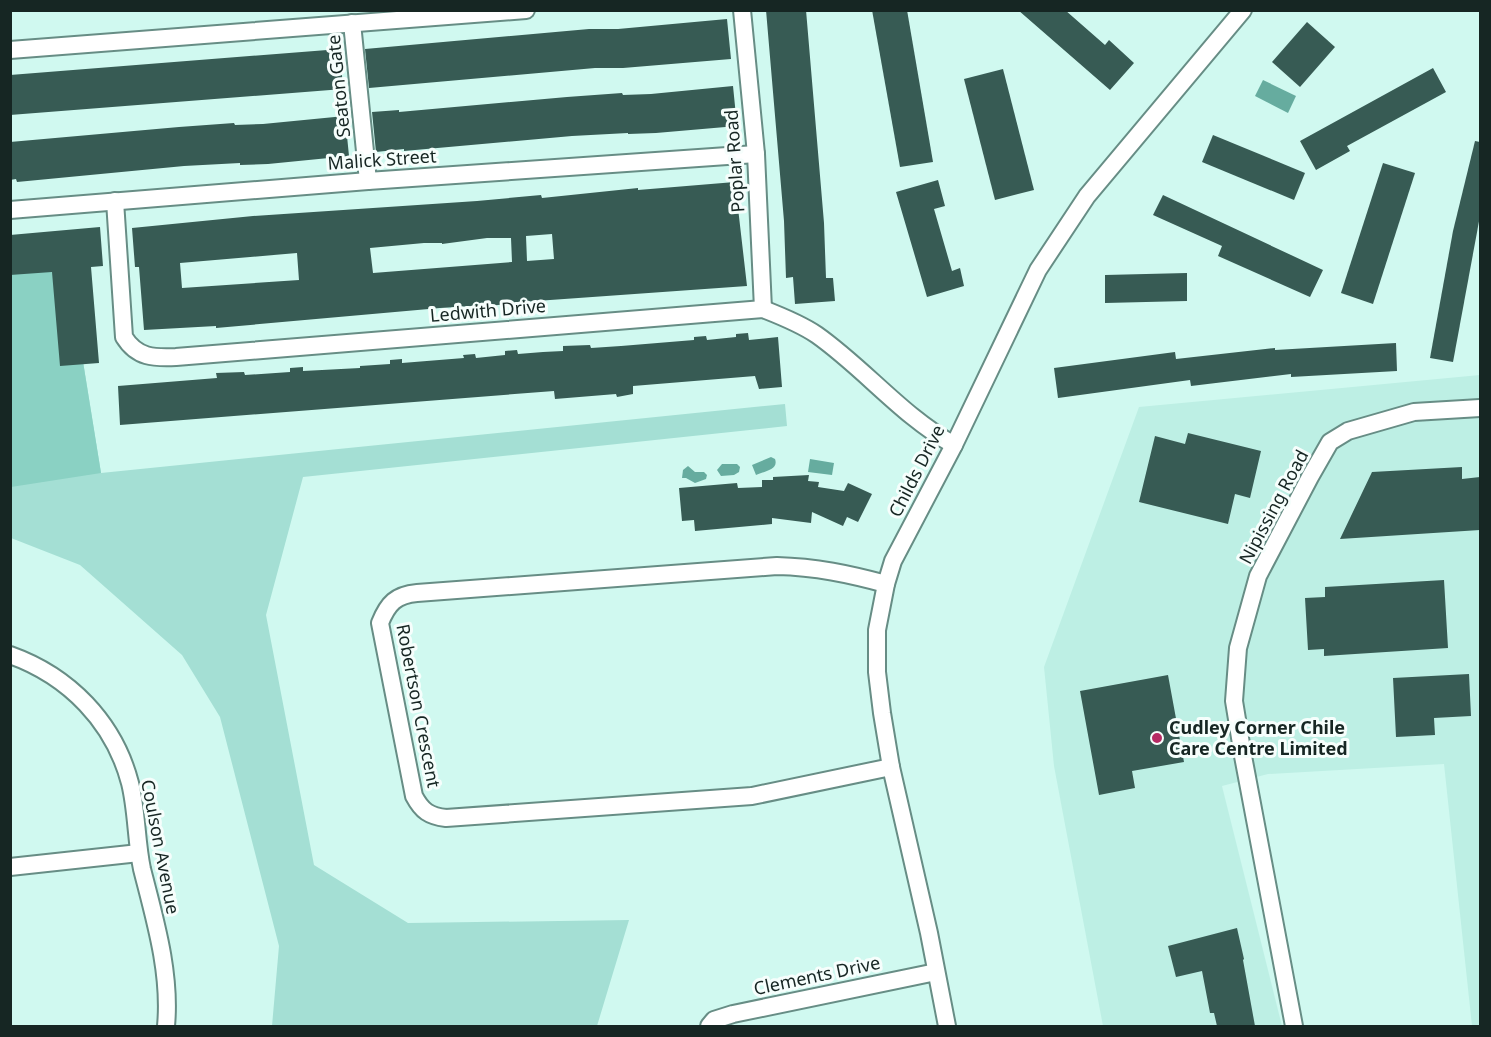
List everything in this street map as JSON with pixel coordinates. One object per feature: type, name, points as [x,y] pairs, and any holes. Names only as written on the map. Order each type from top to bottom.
[{"type":"street","points":[[10,50],[526,10]]},
{"type":"street","name":"Poplar Road","points":[[742,10],[756,154],[763,309]]},
{"type":"street","name":"Childs Drive","points":[[946,1026],[891,767],[877,672],[877,630],[886,584],[893,561],[954,445],[1038,270],[1087,196],[1243,10]]},
{"type":"street","name":"Seaton Gate","points":[[352,23],[368,181]]},
{"type":"street","name":"Malick Street","points":[[10,210],[368,181],[756,154]]},
{"type":"street","name":"Ledwith Drive","points":[[115,201],[124,337],[135,351],[149,357],[188,356],[763,309]]},
{"type":"street","points":[[763,309],[815,334],[930,431],[954,445]]},
{"type":"street","name":"Nipissing Road","points":[[1294,1026],[1234,701],[1238,648],[1258,576],[1330,442],[1348,431],[1414,412],[1480,408]]},
{"type":"street","name":"Robertson Crescent","points":[[886,584],[812,567],[777,566],[417,593],[394,598],[380,623],[414,796],[425,813],[433,817],[752,796],[891,767]]},
{"type":"street","name":"Coulson Avenue","points":[[10,655],[25,660],[61,680],[95,714],[110,734],[130,784],[139,853],[161,947],[166,995],[166,1026]]},
{"type":"street","points":[[10,867],[139,853]]},
{"type":"street","name":"Clements Drive","points":[[709,1026],[714,1020],[733,1014],[936,972]]},
{"type":"shaded area","points":[[1263,80],[1296,96],[1288,113],[1255,96]]},
{"type":"shaded area","points":[[46,268],[60,278],[74,306],[101,473],[11,487],[11,274]]},
{"type":"shaded area","points":[[10,274],[74,306],[101,473],[785,404],[787,426],[303,477],[266,615],[314,865],[408,923],[629,920],[597,1026],[272,1026],[279,946],[220,717],[182,655],[80,565],[11,538]]},
{"type":"shaded area","points":[[1480,375],[1480,1026],[1472,1026],[1444,764],[1268,774],[1222,786],[1282,1026],[1103,1026],[1054,766],[1044,667],[1139,407]]},
{"type":"shaded area","points":[[771,457],[775,459],[775,466],[756,475],[752,465]]},
{"type":"shaded area","points":[[810,459],[834,463],[832,475],[808,472]]},
{"type":"shaded area","points":[[722,464],[737,464],[740,467],[739,472],[734,475],[721,476],[717,470]]},
{"type":"shaded area","points":[[688,466],[695,472],[704,472],[707,475],[706,479],[695,483],[682,478],[683,470]]},
{"type":"building","points":[[766,10],[806,10],[824,223],[826,278],[833,278],[835,301],[795,304],[793,277],[786,278],[784,221]]},
{"type":"building","points":[[872,10],[907,10],[933,162],[900,167]]},
{"type":"building","points":[[1018,10],[1065,10],[1105,45],[1109,40],[1134,63],[1110,90]]},
{"type":"building","points":[[727,19],[731,59],[623,68],[595,68],[369,88],[365,49]]},
{"type":"building","points":[[1307,22],[1335,47],[1300,87],[1272,62]]},
{"type":"building","points":[[340,49],[343,89],[10,115],[10,75]]},
{"type":"building","points":[[1433,68],[1446,92],[1347,146],[1350,151],[1316,170],[1300,141]]},
{"type":"building","points":[[1003,69],[1034,190],[995,200],[964,79]]},
{"type":"building","points":[[733,86],[737,126],[656,133],[572,136],[376,152],[372,112],[399,110],[399,112],[622,93],[623,95],[651,94]]},
{"type":"building","points":[[345,116],[349,156],[268,164],[184,166],[17,182],[16,179],[10,180],[10,142],[179,127],[234,123],[235,125],[263,124]]},
{"type":"building","points":[[1213,135],[1305,173],[1294,200],[1202,162]]},
{"type":"building","points":[[1475,141],[1480,142],[1480,216],[1453,362],[1430,358],[1453,231]]},
{"type":"building","points":[[1383,163],[1415,173],[1373,304],[1341,293]]},
{"type":"building","points":[[938,180],[945,206],[934,209],[952,271],[960,268],[964,286],[927,297],[896,192]]},
{"type":"building","points":[[735,182],[747,286],[522,302],[474,308],[474,306],[440,308],[216,328],[216,326],[144,330],[139,267],[135,267],[132,228],[253,216],[541,195],[542,198],[638,188],[638,190]],"holes":[[[552,234],[554,259],[527,261],[526,236]],[[487,238],[511,238],[512,262],[373,273],[370,248],[424,243],[442,244]],[[297,253],[299,280],[182,288],[180,263]]]},
{"type":"building","points":[[1163,195],[1323,270],[1310,297],[1218,256],[1222,246],[1153,215]]},
{"type":"building","points":[[100,227],[103,266],[91,267],[99,363],[60,366],[52,272],[10,275],[10,235]]},
{"type":"building","points":[[1187,273],[1187,301],[1105,303],[1105,275]]},
{"type":"building","points":[[748,333],[749,340],[778,337],[782,387],[759,389],[755,376],[633,386],[633,394],[617,397],[616,394],[555,399],[554,391],[120,425],[118,386],[217,378],[216,373],[244,372],[245,375],[290,372],[290,368],[303,367],[303,371],[360,368],[360,366],[390,364],[390,360],[402,359],[402,363],[464,358],[463,355],[475,354],[476,358],[505,355],[505,351],[517,350],[518,354],[563,351],[563,346],[590,345],[591,348],[621,346],[694,340],[694,337],[706,336],[707,340],[736,337],[736,334]]},
{"type":"building","points":[[1396,343],[1397,371],[1291,377],[1291,374],[1191,386],[1190,380],[1058,398],[1054,368],[1175,352],[1176,359],[1275,348],[1275,350]]},
{"type":"building","points":[[1188,433],[1261,451],[1250,498],[1235,494],[1228,524],[1139,502],[1155,436],[1185,444]]},
{"type":"building","points":[[1462,467],[1462,479],[1480,477],[1480,530],[1340,539],[1372,472]]},
{"type":"building","points":[[809,475],[808,481],[819,482],[818,487],[844,491],[848,483],[872,494],[858,522],[847,517],[843,526],[812,512],[811,523],[772,518],[772,524],[695,531],[694,520],[682,521],[679,488],[737,483],[738,488],[762,487],[762,480],[773,480],[773,477]]},
{"type":"building","points":[[1444,580],[1448,648],[1324,656],[1324,649],[1308,650],[1305,598],[1325,597],[1325,587]]},
{"type":"building","points":[[1469,674],[1471,716],[1434,718],[1435,735],[1396,737],[1393,678]]},
{"type":"building","points":[[1168,675],[1184,762],[1132,771],[1135,788],[1099,795],[1080,691]]},
{"type":"building","points":[[1237,928],[1255,1026],[1217,1026],[1214,1013],[1210,1013],[1202,971],[1176,977],[1168,946]]},
{"type":"place","name":"Cudley Corner Chile Care Centre Limited","points":[[1157,738]]}]
